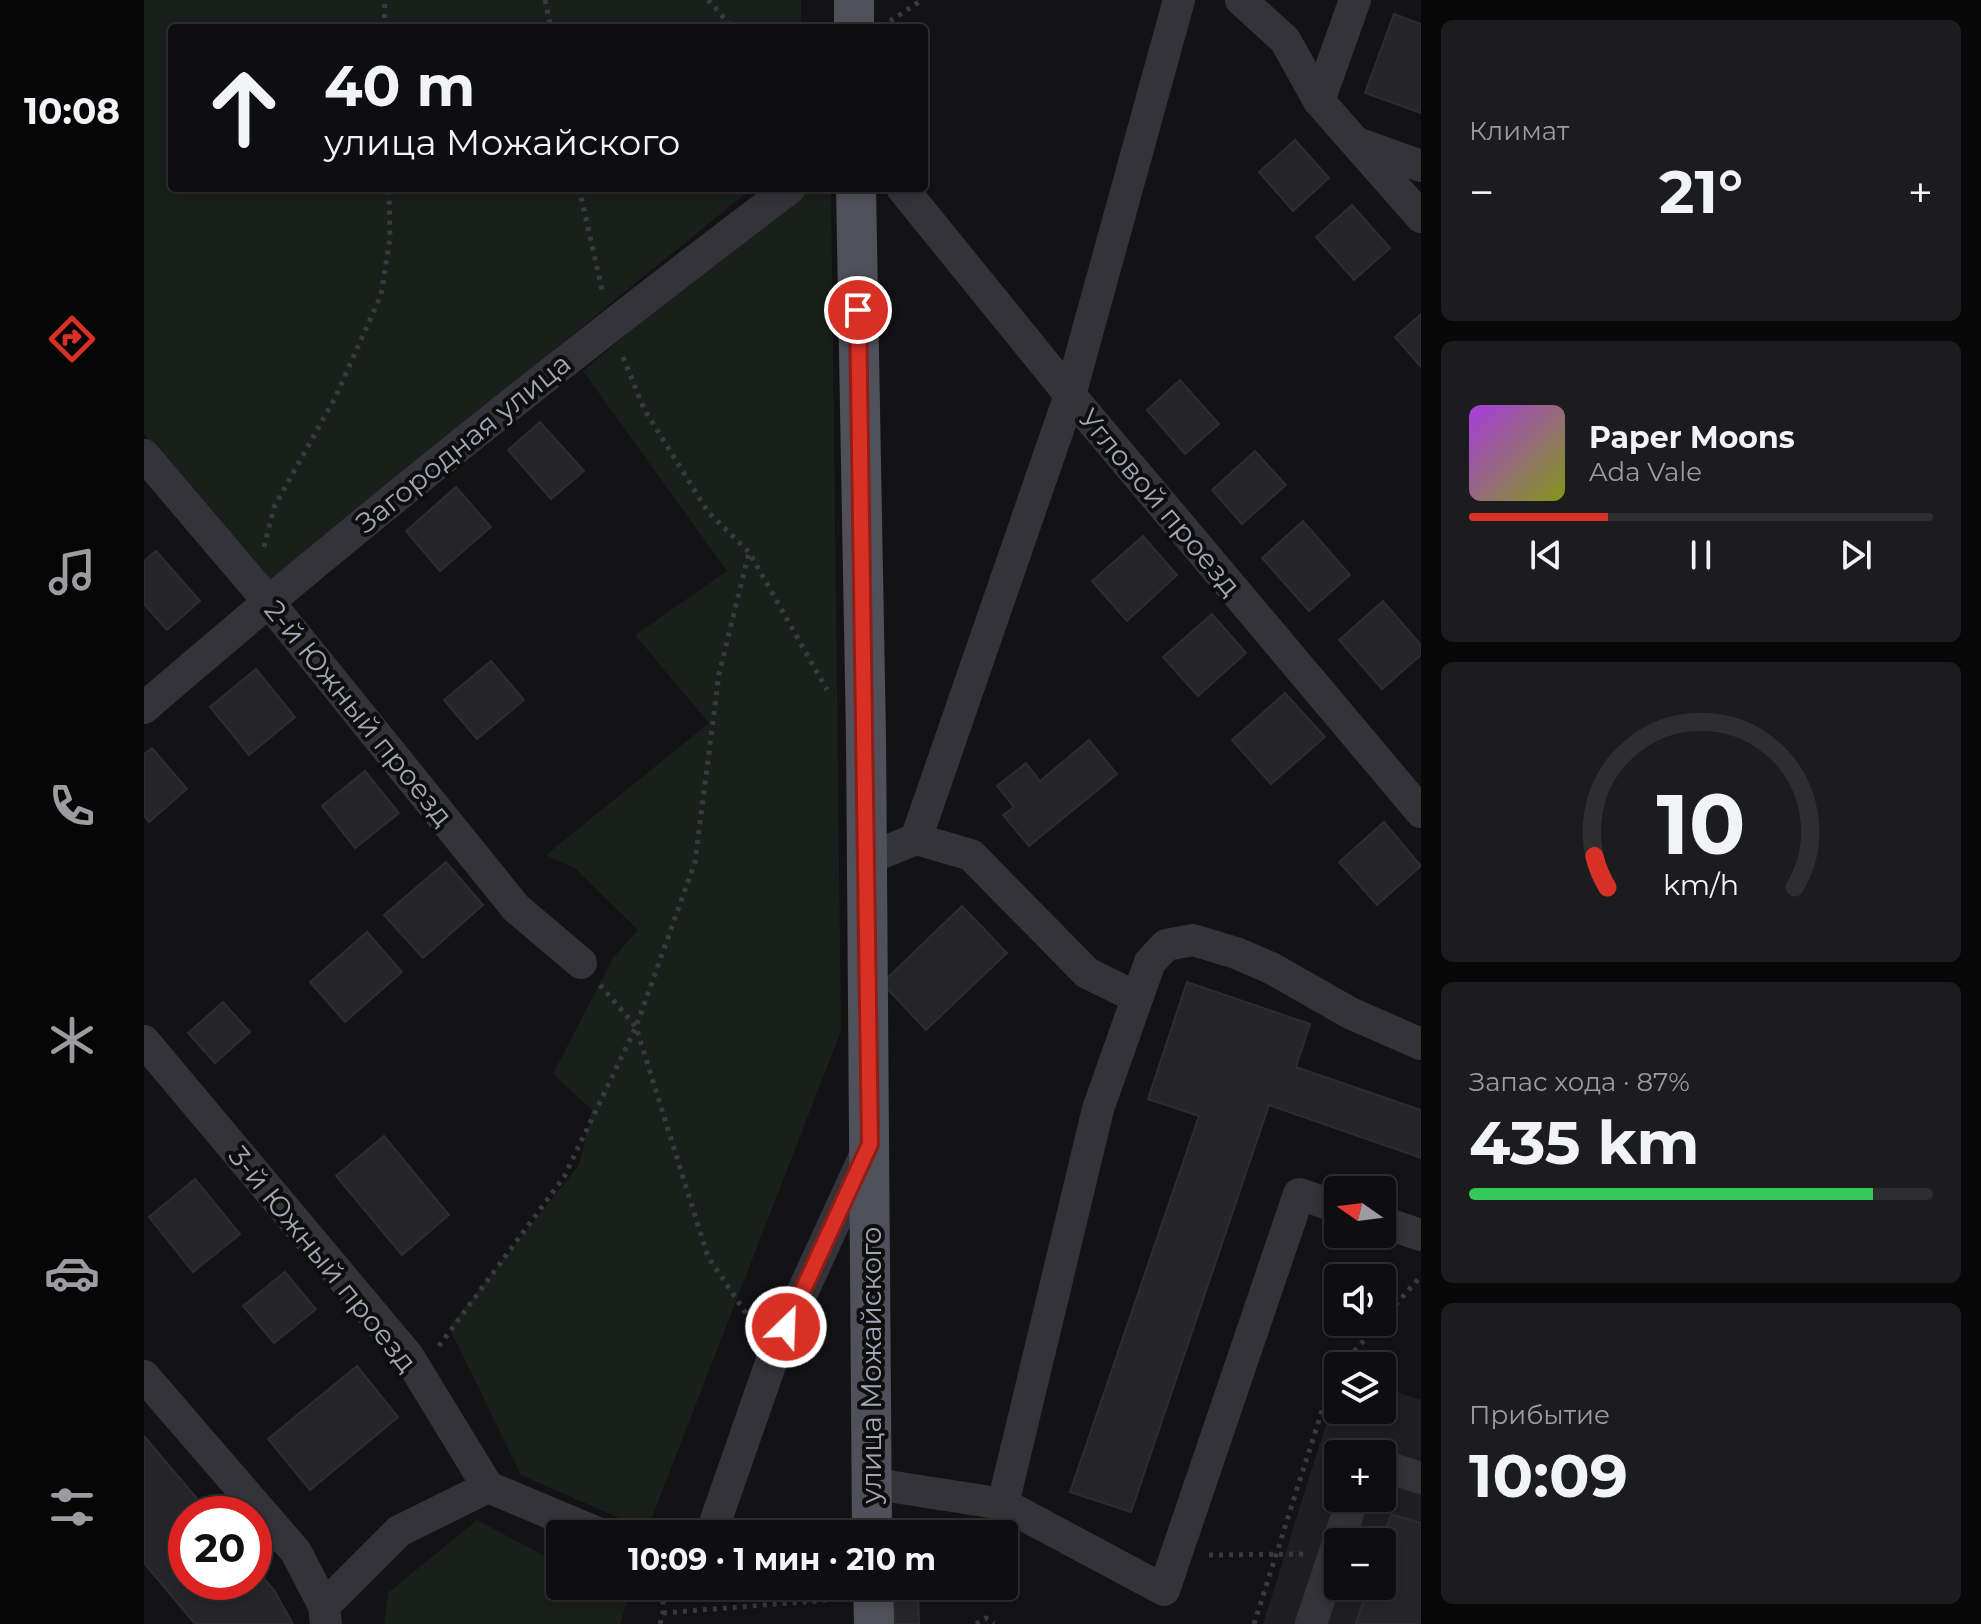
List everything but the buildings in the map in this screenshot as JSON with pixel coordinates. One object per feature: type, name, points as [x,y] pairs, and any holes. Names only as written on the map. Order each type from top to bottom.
[{"type":"main road","points":[[854,0],[854,24]]},
{"type":"main road","name":"улица Можайского","points":[[856,192],[867,859],[871,1520]]},
{"type":"street","points":[[916,839],[1070,395],[1179,0]]},
{"type":"street","points":[[1241,0],[1285,40],[1319,101],[1421,217]]},
{"type":"street","points":[[1319,101],[1355,0]]},
{"type":"street","points":[[1355,142],[1421,166]]},
{"type":"street","name":"Загородная улица","points":[[144,708],[261,592],[785,192]]},
{"type":"street","name":"Угловой проезд","points":[[905,192],[1070,395],[1421,812]]},
{"type":"street","name":"2-й Южный проезд","points":[[144,455],[261,592],[516,908],[581,963]]},
{"type":"street","points":[[867,859],[916,839],[971,855],[1087,973],[1136,997]]},
{"type":"street","points":[[1003,1504],[1098,1109],[1150,962],[1166,945],[1193,940],[1236,953],[1271,968],[1350,1013],[1421,1044]]},
{"type":"street","name":"3-й Южный проезд","points":[[144,1041],[408,1356],[488,1487]]},
{"type":"street","points":[[716,1520],[774,1354],[870,1144]]},
{"type":"street","points":[[869,1483],[1003,1504],[1164,1590],[1299,1194],[1324,1202]]},
{"type":"street","points":[[1396,1227],[1421,1235]]},
{"type":"street","points":[[144,1376],[296,1552],[325,1615],[399,1531],[488,1487],[567,1520]]},
{"type":"street","points":[[1396,1470],[1421,1478]]},
{"type":"street","points":[[1311,1624],[1348,1512]]},
{"type":"path","points":[[384,24],[385,0]]},
{"type":"path","points":[[545,0],[550,24]]},
{"type":"path","points":[[708,0],[729,24]]},
{"type":"path","points":[[885,24],[922,0]]},
{"type":"path","points":[[261,592],[274,507],[335,398],[381,295],[390,238],[389,192]]},
{"type":"path","points":[[580,192],[605,302]]},
{"type":"path","points":[[619,345],[644,409],[708,512],[749,552],[831,696]]},
{"type":"path","points":[[417,1375],[564,1177],[636,1027],[695,862],[719,674],[749,552]]},
{"type":"path","points":[[581,963],[636,1027],[708,1257],[774,1354]]},
{"type":"path","points":[[1396,1304],[1421,1276]]},
{"type":"path","points":[[1353,1352],[1367,1336]]},
{"type":"path","points":[[1254,1624],[1324,1404]]},
{"type":"path","points":[[1176,1555],[1275,1553]]},
{"type":"path","points":[[660,1624],[663,1600]]},
{"type":"path","points":[[663,1613],[864,1603]]},
{"type":"path","points":[[976,1624],[986,1618],[994,1624]]},
{"type":"shaded area","points":[[144,0],[801,0],[801,24],[168,24],[168,192],[747,192],[271,581],[144,434]]},
{"type":"shaded area","points":[[831,192],[841,1031],[651,1520],[624,1520],[521,1475],[449,1327],[579,1165],[592,1110],[553,1074],[613,958],[638,930],[576,869],[546,855],[709,723],[635,635],[727,571],[583,371],[792,194]]},
{"type":"shaded area","points":[[1396,1392],[1421,1400],[1421,1624],[1263,1624],[1326,1424],[1396,1424]]},
{"type":"shaded area","points":[[477,1520],[546,1557],[546,1600],[628,1600],[620,1624],[384,1624],[388,1593]]},
{"type":"route","points":[[786,1327],[870,1144],[858,310]]}]
